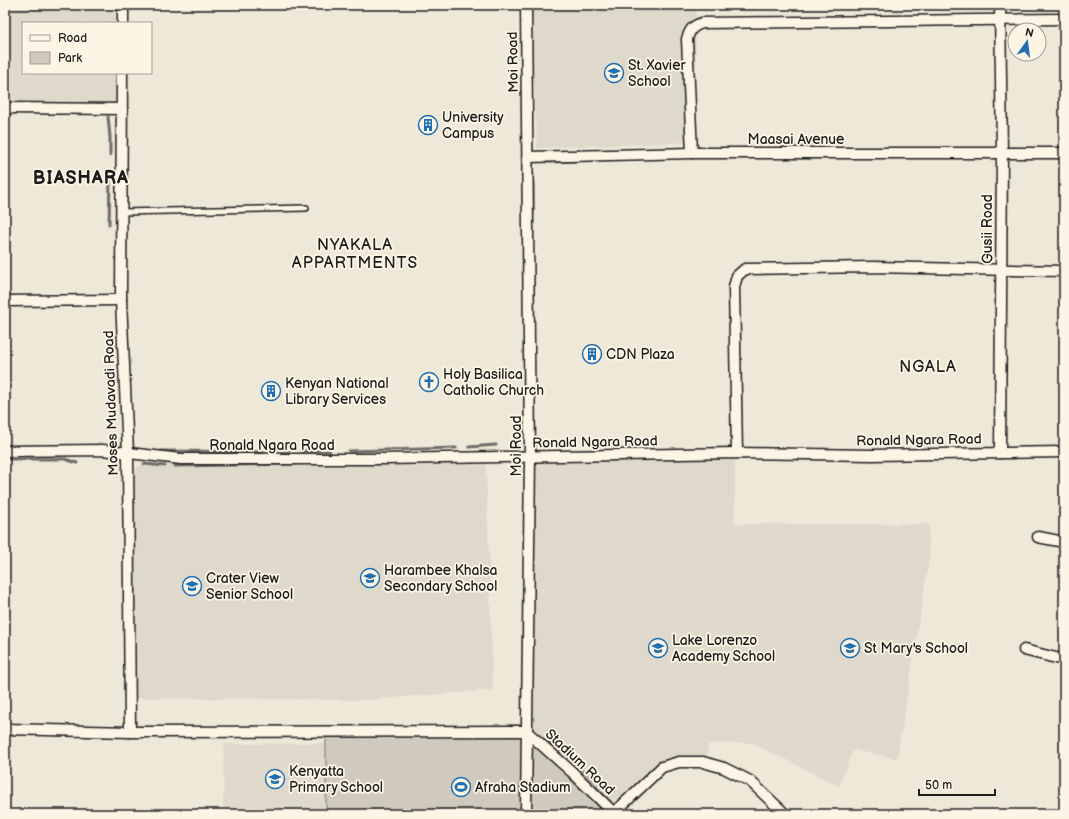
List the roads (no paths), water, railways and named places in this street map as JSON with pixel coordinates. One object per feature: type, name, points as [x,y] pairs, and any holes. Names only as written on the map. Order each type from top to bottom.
[{"type":"street","points":[[123,5],[123,22]]},
{"type":"street","name":"Moi Road","points":[[526,5],[530,457],[526,814]]},
{"type":"street","name":"Gusii Road","points":[[1000,5],[1002,153],[1000,453]]},
{"type":"street","points":[[692,153],[687,39],[690,30],[695,25],[702,23],[1000,18],[1064,19]]},
{"type":"street","name":"Moses Mudavadi Road","points":[[122,74],[121,300],[128,453],[130,732]]},
{"type":"street","points":[[5,108],[57,107],[122,109]]},
{"type":"street","name":"Maasai Avenue","points":[[528,157],[692,153],[1064,153]]},
{"type":"street","points":[[737,453],[734,287],[737,276],[745,269],[874,267],[1064,271]]},
{"type":"street","points":[[5,301],[121,300]]},
{"type":"street","name":"Ronald Ngara Road","points":[[5,451],[75,449],[181,459],[530,457],[737,453],[872,455],[1064,452]]},
{"type":"street","points":[[1038,537],[1064,542]]},
{"type":"street","points":[[1024,650],[1064,660]]},
{"type":"street","points":[[5,729],[130,732],[526,731]]},
{"type":"street","name":"Stadium Road","points":[[526,731],[572,772],[614,814]]},
{"type":"street","points":[[614,814],[662,766],[679,762],[703,762],[724,768],[750,781],[785,814]]},
{"type":"lane","points":[[122,212],[306,208]]},
{"type":"waterway","points":[[108,117],[110,155]]},
{"type":"waterway","points":[[549,162],[577,161]]},
{"type":"waterway","points":[[533,175],[533,213]]},
{"type":"waterway","points":[[109,224],[110,177]]},
{"type":"waterway","points":[[469,447],[496,445]]},
{"type":"waterway","points":[[349,451],[456,448]]},
{"type":"waterway","points":[[161,451],[290,452]]},
{"type":"waterway","points":[[302,451],[330,451]]},
{"type":"waterway","points":[[5,459],[65,459],[77,463]]},
{"type":"waterway","points":[[144,464],[165,466]]},
{"type":"waterway","points":[[175,466],[297,464]]},
{"type":"place","name":"St. Xavier School","points":[[614,73]]},
{"type":"place","name":"University Campus","points":[[428,125]]},
{"type":"place","name":"CDN Plaza","points":[[592,354]]},
{"type":"place","name":"Holy Basilica Catholic Church","points":[[429,382]]},
{"type":"place","name":"Kenyan National Library Services","points":[[271,391]]},
{"type":"place","name":"Harambee Khalsa Secondary School","points":[[370,578]]},
{"type":"place","name":"Crater View Senior School","points":[[192,586]]},
{"type":"place","name":"Lake Lorenzo Academy School","points":[[658,648]]},
{"type":"place","name":"St Mary's School","points":[[850,648]]},
{"type":"place","name":"Kenyatta Primary School","points":[[275,779]]},
{"type":"place","name":"Afraha Stadium","points":[[461,787]]},
{"type":"district","name":"BIASHARA","points":[[81,178]]},
{"type":"district","name":"NYAKALA APPARTMENTS","points":[[355,254]]},
{"type":"district","name":"NGALA","points":[[928,367]]}]
